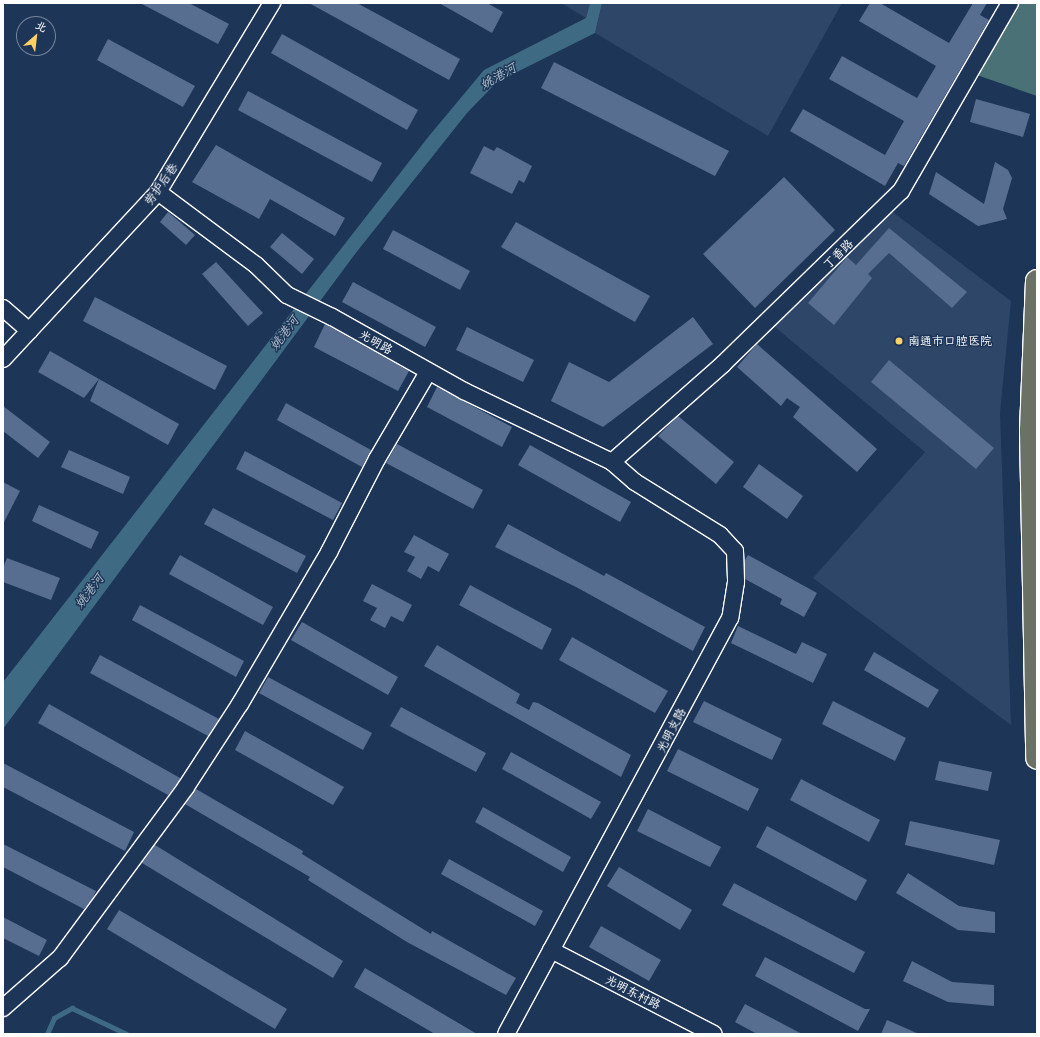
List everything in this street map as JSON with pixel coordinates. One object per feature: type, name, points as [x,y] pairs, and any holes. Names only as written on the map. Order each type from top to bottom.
[{"type":"main road","points":[[1037,281],[1031,431],[1037,758]]},
{"type":"street","name":"劳护后巷","points":[[3,359],[158,192],[272,3]]},
{"type":"street","name":"丁香路","points":[[612,462],[723,364],[901,191],[1010,3]]},
{"type":"street","name":"光明路","points":[[158,192],[256,265],[287,295],[324,313],[428,372],[612,462]]},
{"type":"street","points":[[3,308],[29,331]]},
{"type":"street","points":[[3,1008],[60,958],[186,787],[240,704],[325,559],[377,459],[428,372]]},
{"type":"street","name":"光明支路","points":[[506,1034],[730,618],[736,582],[735,551],[720,535],[634,482],[612,462]]},
{"type":"street","name":"光明东村路","points":[[551,950],[714,1034]]},
{"type":"shaded area","points":[[561,3],[590,3],[586,18]]},
{"type":"shaded area","points":[[602,3],[842,3],[768,136],[595,33]]},
{"type":"shaded area","points":[[878,201],[1011,301],[1000,413],[1011,725],[813,578],[925,452],[764,318]]},
{"type":"green space","points":[[1016,3],[1037,3],[1037,96],[974,74]]},
{"type":"water","name":"姚港河","points":[[590,3],[602,3],[595,33],[497,82],[467,113],[355,254],[3,729],[3,682],[429,136],[484,70],[586,18]]},
{"type":"building","points":[[140,3],[189,3],[229,24],[218,44]]},
{"type":"building","points":[[309,3],[357,3],[460,59],[449,80]]},
{"type":"building","points":[[439,3],[487,3],[503,12],[492,33]]},
{"type":"building","points":[[870,3],[880,3],[949,43],[973,3],[987,3],[980,15],[989,20],[904,166],[898,163],[885,186],[790,131],[803,109],[885,155],[904,121],[829,79],[842,56],[917,98],[936,66],[859,21]]},
{"type":"building","points":[[282,34],[418,110],[407,130],[271,53]]},
{"type":"building","points":[[108,39],[195,86],[183,107],[97,60]]},
{"type":"building","points":[[554,62],[729,151],[715,176],[541,88]]},
{"type":"building","points":[[248,91],[382,163],[372,182],[238,110]]},
{"type":"building","points":[[976,99],[1030,114],[1023,137],[970,122]]},
{"type":"building","points":[[216,145],[345,218],[335,236],[270,199],[259,219],[192,182]]},
{"type":"building","points":[[484,146],[494,151],[497,147],[532,166],[524,183],[519,180],[512,194],[470,173]]},
{"type":"building","points":[[995,162],[1008,170],[1012,178],[1003,209],[1007,219],[978,226],[929,194],[936,172],[984,204]]},
{"type":"building","points":[[784,177],[835,230],[755,308],[703,254]]},
{"type":"building","points":[[168,212],[195,235],[186,245],[160,222]]},
{"type":"building","points":[[516,222],[650,296],[635,322],[501,247]]},
{"type":"building","points":[[889,228],[967,292],[952,308],[889,253],[868,274],[872,278],[834,325],[808,303],[847,257],[856,265]]},
{"type":"building","points":[[393,230],[470,271],[460,290],[383,249]]},
{"type":"building","points":[[282,233],[314,259],[302,274],[270,247]]},
{"type":"building","points":[[216,262],[263,313],[248,326],[202,274]]},
{"type":"building","points":[[353,282],[436,327],[425,347],[342,302]]},
{"type":"building","points":[[95,297],[227,366],[215,390],[83,321]]},
{"type":"building","points":[[693,317],[713,344],[603,427],[551,401],[569,362],[609,382]]},
{"type":"building","points":[[325,324],[409,371],[398,391],[314,347]]},
{"type":"building","points":[[467,327],[534,360],[523,382],[456,350]]},
{"type":"building","points":[[757,344],[877,449],[857,472],[793,417],[800,407],[787,398],[781,406],[737,367]]},
{"type":"building","points":[[50,351],[99,379],[84,398],[38,372]]},
{"type":"building","points":[[889,360],[994,448],[976,469],[871,382]]},
{"type":"building","points":[[99,379],[179,424],[168,445],[90,401]]},
{"type":"building","points":[[437,387],[512,427],[502,447],[427,407]]},
{"type":"building","points":[[286,403],[371,450],[362,467],[277,420]]},
{"type":"building","points":[[3,406],[50,442],[38,458],[3,431]]},
{"type":"building","points":[[678,416],[734,462],[716,484],[658,436]]},
{"type":"building","points":[[397,444],[483,490],[473,509],[386,463]]},
{"type":"building","points":[[530,445],[631,502],[620,522],[518,465]]},
{"type":"building","points":[[69,450],[130,477],[123,494],[61,467]]},
{"type":"building","points":[[245,451],[342,503],[333,520],[236,469]]},
{"type":"building","points":[[759,464],[803,496],[787,519],[743,487]]},
{"type":"building","points":[[3,482],[20,491],[3,524]]},
{"type":"building","points":[[39,505],[99,532],[91,549],[32,521]]},
{"type":"building","points":[[213,508],[306,556],[297,573],[204,524]]},
{"type":"building","points":[[508,524],[604,576],[606,573],[705,627],[693,651],[576,587],[495,547]]},
{"type":"building","points":[[414,535],[449,554],[439,572],[428,566],[421,579],[407,571],[415,557],[404,552]]},
{"type":"building","points":[[180,555],[273,607],[263,625],[169,574]]},
{"type":"building","points":[[748,555],[817,593],[804,617],[780,604],[782,599],[745,579],[745,560]]},
{"type":"building","points":[[7,558],[60,578],[51,600],[3,582],[3,568]]},
{"type":"building","points":[[372,584],[412,605],[403,622],[391,616],[385,628],[370,620],[377,608],[363,601]]},
{"type":"building","points":[[470,585],[552,629],[542,650],[459,605]]},
{"type":"building","points":[[140,605],[244,661],[236,677],[132,620]]},
{"type":"building","points":[[302,622],[398,677],[388,695],[291,640]]},
{"type":"building","points":[[738,626],[796,654],[802,642],[827,654],[813,683],[731,643]]},
{"type":"building","points":[[572,637],[668,691],[655,713],[559,660]]},
{"type":"building","points":[[437,645],[520,694],[516,703],[529,710],[533,702],[538,703],[631,755],[621,777],[424,666]]},
{"type":"building","points":[[874,652],[939,690],[928,708],[864,670]]},
{"type":"building","points":[[100,655],[219,719],[208,736],[90,673]]},
{"type":"building","points":[[268,677],[372,733],[363,750],[259,693]]},
{"type":"building","points":[[704,701],[782,739],[772,760],[693,722]]},
{"type":"building","points":[[833,701],[906,738],[895,761],[822,724]]},
{"type":"building","points":[[49,704],[180,778],[180,780],[168,795],[38,723]]},
{"type":"building","points":[[401,707],[486,753],[476,772],[390,726]]},
{"type":"building","points":[[245,731],[344,787],[333,805],[235,750]]},
{"type":"building","points":[[678,749],[759,789],[748,811],[667,771]]},
{"type":"building","points":[[511,752],[601,802],[591,819],[502,769]]},
{"type":"building","points":[[939,761],[992,772],[988,791],[935,780]]},
{"type":"building","points":[[3,763],[134,832],[125,851],[3,787]]},
{"type":"building","points":[[801,779],[880,820],[869,842],[790,800]]},
{"type":"building","points":[[196,789],[303,851],[302,854],[431,934],[432,931],[516,978],[506,995],[407,942],[308,880],[310,877],[185,804]]},
{"type":"building","points":[[483,807],[571,857],[563,872],[475,822]]},
{"type":"building","points":[[648,809],[721,847],[710,867],[637,831]]},
{"type":"building","points":[[910,821],[1000,840],[994,865],[905,845]]},
{"type":"building","points":[[767,826],[867,880],[856,901],[756,847]]},
{"type":"building","points":[[3,844],[96,891],[92,899],[84,909],[3,867]]},
{"type":"building","points":[[155,845],[343,961],[333,978],[142,863]]},
{"type":"building","points":[[449,859],[543,911],[535,926],[441,874]]},
{"type":"building","points":[[619,867],[692,910],[680,930],[607,886]]},
{"type":"building","points":[[908,873],[959,906],[995,912],[995,933],[958,930],[896,893]]},
{"type":"building","points":[[734,883],[865,952],[854,973],[722,905]]},
{"type":"building","points":[[119,910],[287,1009],[275,1029],[107,929]]},
{"type":"building","points":[[3,917],[47,940],[39,956],[3,938]]},
{"type":"building","points":[[601,926],[661,960],[649,981],[589,947]]},
{"type":"building","points":[[765,957],[865,1009],[870,1009],[858,1031],[755,976]]},
{"type":"building","points":[[912,961],[952,982],[994,985],[994,1006],[948,1002],[903,981]]},
{"type":"building","points":[[365,968],[477,1034],[435,1034],[354,987]]},
{"type":"building","points":[[745,1004],[802,1034],[757,1034],[735,1022]]},
{"type":"building","points":[[887,1020],[919,1034],[881,1034]]},
{"type":"waterway","points":[[47,1034],[54,1018],[72,1008],[127,1034]]},
{"type":"place","name":"南通市口腔医院","points":[[899,341]]}]
